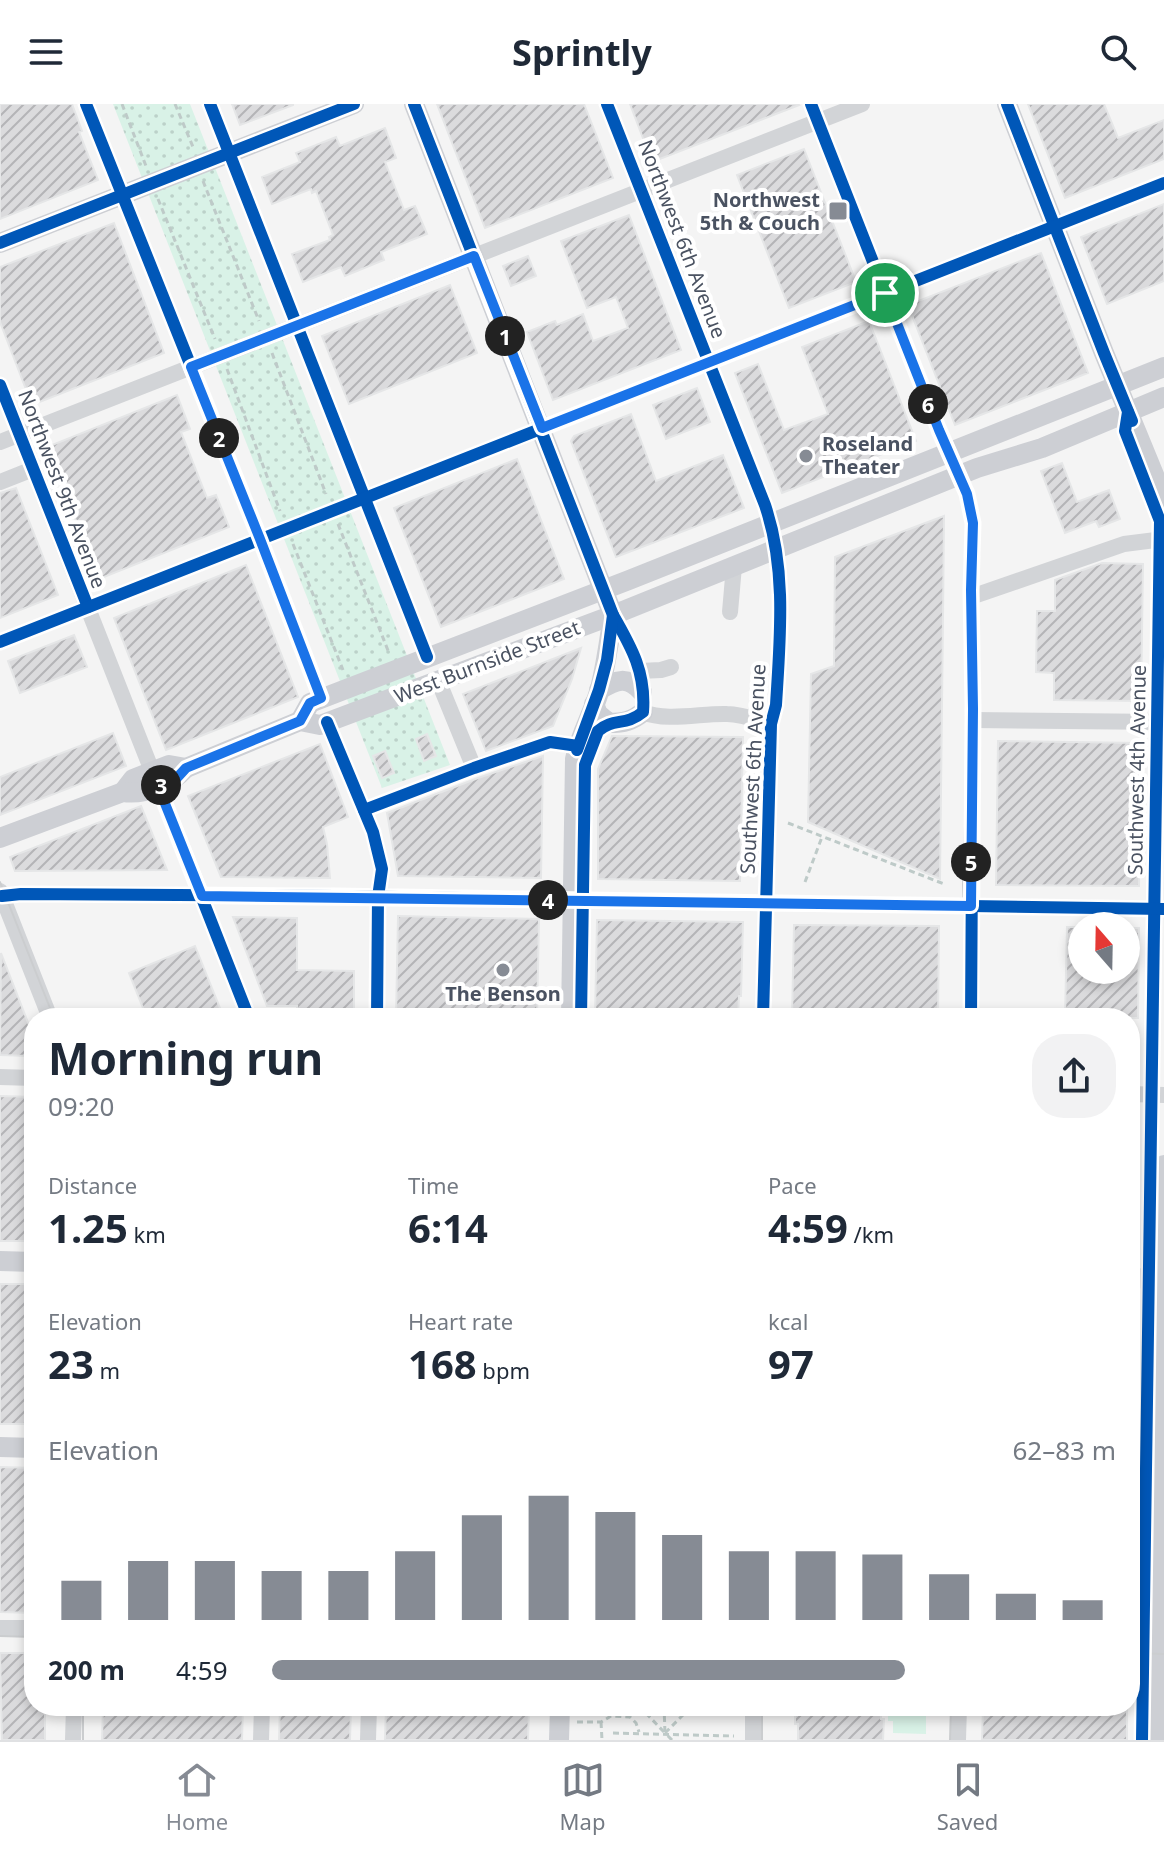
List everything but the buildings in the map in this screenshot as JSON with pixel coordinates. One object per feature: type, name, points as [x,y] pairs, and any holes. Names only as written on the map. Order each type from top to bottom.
[{"type":"main road","points":[[0,243],[354,104]]},
{"type":"main road","points":[[414,104],[613,615],[607,660],[575,759],[571,1008]]},
{"type":"main road","points":[[1007,104],[1164,499]]},
{"type":"main road","name":"West Burnside Street","points":[[300,721],[310,703],[321,698],[771,524],[1164,367]]},
{"type":"main road","name":"West Burnside Street","points":[[155,779],[169,765],[186,768],[300,721],[320,725],[613,615],[977,468],[1042,448],[1164,397]]},
{"type":"main road","points":[[621,680],[635,684],[643,702],[635,719],[625,723],[609,723],[598,714],[597,697],[613,682],[621,680]]},
{"type":"main road","points":[[0,838],[123,792],[133,779],[155,779]]},
{"type":"main road","points":[[1156,1740],[1161,1646],[1164,1165]]},
{"type":"main road","points":[[0,1261],[24,1262]]},
{"type":"main road","points":[[1140,1278],[1163,1279]]},
{"type":"main road","points":[[0,1447],[24,1448]]},
{"type":"main road","points":[[1140,1464],[1162,1464]]},
{"type":"main road","points":[[559,1740],[560,1716]]},
{"type":"street","points":[[86,104],[321,698]]},
{"type":"street","points":[[210,104],[427,657]]},
{"type":"street","name":"Northwest 6th Avenue","points":[[607,104],[771,524]]},
{"type":"street","points":[[811,104],[970,503],[973,523],[971,1008]]},
{"type":"street","points":[[0,442],[862,104]]},
{"type":"street","points":[[0,642],[1164,183]]},
{"type":"street","name":"Northwest 9th Avenue","points":[[0,385],[245,1008]]},
{"type":"street","points":[[0,482],[33,469]]},
{"type":"street","name":"Southwest 6th Avenue","points":[[763,1008],[771,724],[776,705],[781,582],[771,524]]},
{"type":"street","points":[[971,597],[1124,544],[1164,539]]},
{"type":"street","points":[[730,612],[734,566]]},
{"type":"street","points":[[613,615],[636,655],[643,702],[656,715],[736,714],[771,724]]},
{"type":"street","points":[[640,671],[671,667]]},
{"type":"street","points":[[438,680],[474,768]]},
{"type":"street","points":[[973,720],[1164,722]]},
{"type":"street","points":[[327,722],[373,832],[382,869],[378,897],[377,1008]]},
{"type":"street","points":[[364,810],[550,742],[578,746]]},
{"type":"street","points":[[46,1008],[1,894],[1164,909]]},
{"type":"street","points":[[0,1077],[24,1078]]},
{"type":"street","points":[[1140,1094],[1164,1095]]},
{"type":"street","points":[[0,1628],[24,1628]]},
{"type":"street","points":[[1140,1646],[1161,1646]]},
{"type":"street","points":[[73,1740],[74,1716]]},
{"type":"street","points":[[261,1740],[262,1716]]},
{"type":"street","points":[[368,1740],[369,1716]]},
{"type":"street","points":[[753,1716],[753,1740]]},
{"type":"street","points":[[958,1740],[959,1716]]},
{"type":"path","points":[[122,104],[146,166]]},
{"type":"path","points":[[175,104],[193,147]]},
{"type":"path","points":[[203,181],[259,321]]},
{"type":"path","points":[[158,199],[215,339]]},
{"type":"path","points":[[271,350],[326,494]]},
{"type":"path","points":[[226,368],[280,511]]},
{"type":"path","points":[[338,524],[389,653]]},
{"type":"path","points":[[293,542],[343,670]]},
{"type":"path","points":[[788,823],[944,884]]},
{"type":"path","points":[[805,882],[822,836]]},
{"type":"path","points":[[577,1722],[601,1722],[611,1716],[630,1717],[640,1733]]},
{"type":"path","points":[[649,1716],[672,1740]]},
{"type":"path","points":[[664,1716],[665,1733]]},
{"type":"path","points":[[665,1733],[682,1716]]},
{"type":"path","points":[[601,1722],[602,1740]]},
{"type":"path","points":[[601,1733],[734,1736]]},
{"type":"green space","points":[[113,104],[190,104],[450,765],[382,788]]},
{"type":"green space","points":[[888,1716],[926,1716],[926,1734],[893,1733],[893,1721],[888,1721]]},
{"type":"tram line","points":[[612,104],[769,503],[779,549],[781,583],[773,903],[767,1008]]},
{"type":"tram line","points":[[807,104],[967,510],[969,709],[963,885],[968,1008]]},
{"type":"tram line","points":[[0,882],[50,1008]]},
{"type":"tram line","points":[[0,1636],[24,1637]]},
{"type":"tram line","points":[[1140,1653],[1164,1654]]},
{"type":"tram line","points":[[83,1716],[83,1740]]},
{"type":"tram line","points":[[762,1716],[762,1740]]},
{"type":"tram line","points":[[950,1740],[951,1716]]},
{"type":"cycle path","points":[[86,104],[321,698]]},
{"type":"cycle path","points":[[210,104],[427,657]]},
{"type":"cycle path","points":[[0,243],[354,104]]},
{"type":"cycle path","points":[[414,104],[613,615],[640,673],[643,712],[598,731],[585,765],[581,1008]]},
{"type":"cycle path","points":[[607,104],[765,505],[777,554],[780,629],[776,705],[771,724],[763,1008]]},
{"type":"cycle path","points":[[811,104],[967,494],[973,523],[971,1008]]},
{"type":"cycle path","points":[[1007,104],[1132,421]]},
{"type":"cycle path","points":[[0,642],[1164,183]]},
{"type":"cycle path","points":[[0,385],[88,607]]},
{"type":"cycle path","name":"Southwest 4th Avenue","points":[[1128,412],[1125,431],[1160,521],[1142,1740]]},
{"type":"cycle path","points":[[577,750],[599,690],[613,615]]},
{"type":"cycle path","points":[[327,722],[373,832],[382,869],[378,897],[377,1008]]},
{"type":"cycle path","points":[[364,810],[550,742],[578,746]]},
{"type":"cycle path","points":[[158,786],[245,1008]]},
{"type":"cycle path","points":[[2,896],[335,896],[1164,909]]},
{"type":"place","name":"Northwest 5th & Couch","points":[[838,211]]},
{"type":"place","name":"Roseland Theater","points":[[806,456]]},
{"type":"place","name":"The Benson","points":[[503,970]]},
{"type":"route","points":[[474,256],[542,428],[885,293],[967,494],[973,523],[971,906],[202,896],[158,786],[175,780],[186,768],[300,721],[310,703],[321,698],[191,367],[474,256]]}]
